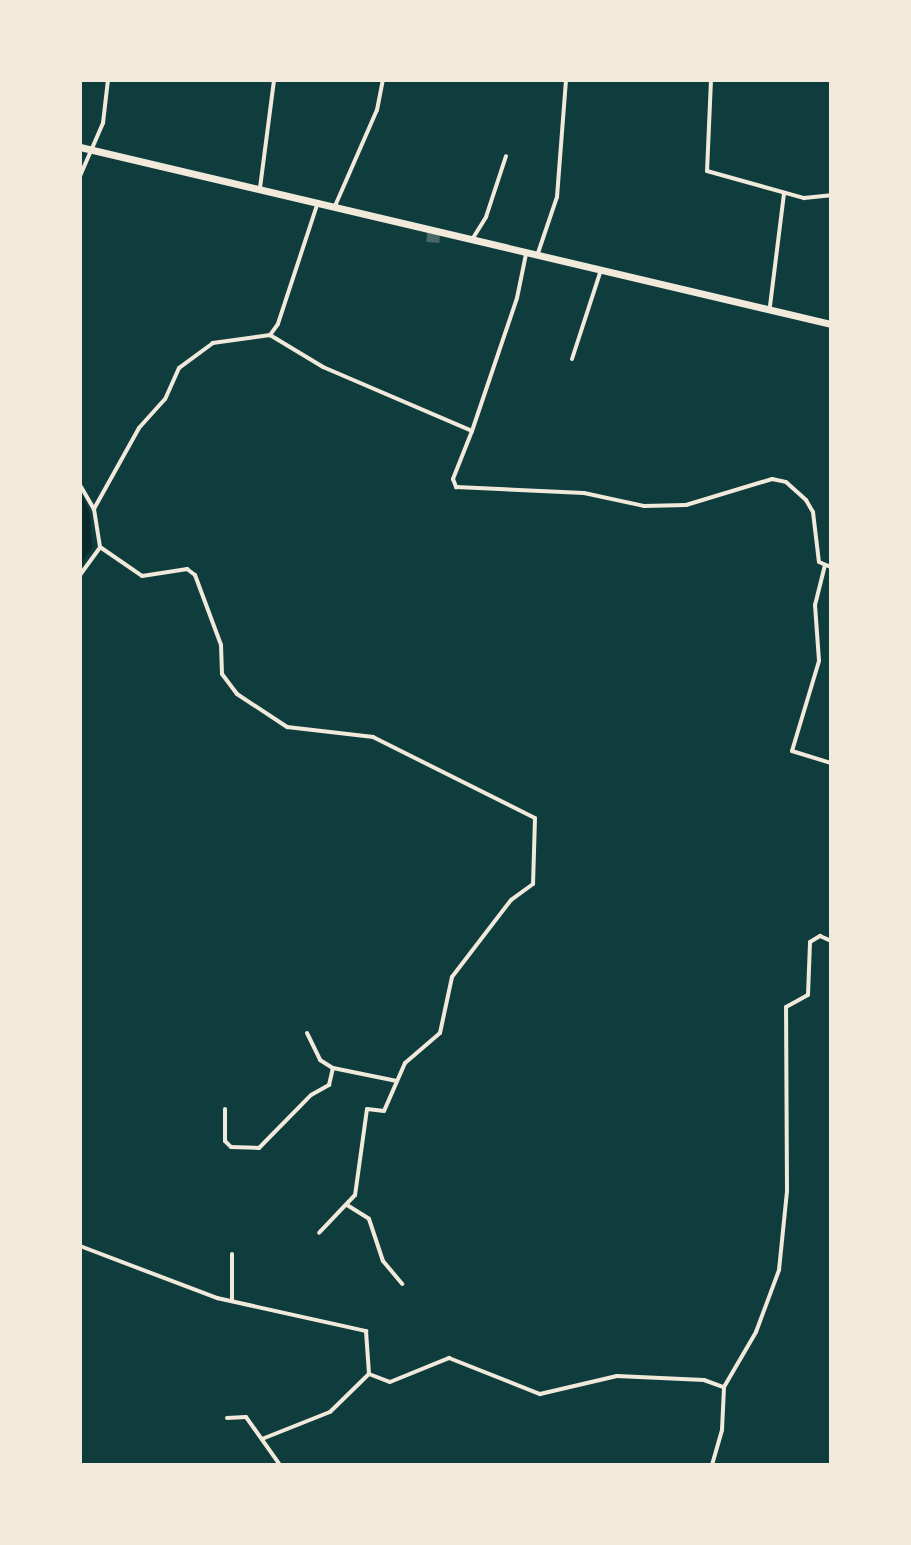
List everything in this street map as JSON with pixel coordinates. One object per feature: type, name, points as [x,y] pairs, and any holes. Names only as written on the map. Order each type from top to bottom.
[{"type":"main road","points":[[80,147],[770,306],[831,324]]},
{"type":"street","points":[[80,176],[103,123],[108,80]]},
{"type":"street","points":[[260,188],[274,80]]},
{"type":"street","points":[[335,206],[368,134],[383,80]]},
{"type":"street","points":[[538,253],[557,197],[566,80]]},
{"type":"street","points":[[711,80],[707,171],[804,198],[831,195]]},
{"type":"street","points":[[473,238],[506,156]]},
{"type":"street","points":[[770,306],[784,193]]},
{"type":"street","points":[[270,335],[318,202]]},
{"type":"street","points":[[527,250],[517,298],[453,479],[456,487],[584,493],[644,506],[686,505],[772,479],[786,482],[813,512],[819,562],[828,566],[815,605],[819,661],[792,751],[831,763]]},
{"type":"street","points":[[572,359],[602,268]]},
{"type":"street","points":[[94,509],[139,428],[165,399],[179,368],[213,343],[270,335],[323,367],[472,431]]},
{"type":"street","points":[[80,485],[94,509],[100,547],[80,575]]},
{"type":"street","points":[[100,547],[142,576],[187,569],[195,575],[205,616],[221,645],[222,674],[237,694],[287,727],[373,737],[535,818],[533,884],[511,900],[452,977],[440,1033],[405,1063],[384,1111],[367,1109],[355,1195],[319,1233]]},
{"type":"street","points":[[712,1465],[722,1430],[724,1387],[756,1332],[779,1270],[787,1191],[786,1007],[808,995],[810,942],[820,936],[831,941]]},
{"type":"street","points":[[307,1033],[320,1060],[333,1068],[397,1081]]},
{"type":"street","points":[[225,1109],[225,1141],[231,1147],[259,1148],[311,1095],[329,1085],[333,1068]]},
{"type":"street","points":[[347,1205],[369,1219],[383,1261],[402,1284]]},
{"type":"street","points":[[80,1246],[232,1301],[366,1331],[369,1374],[330,1412],[262,1439]]},
{"type":"street","points":[[232,1254],[232,1301]]},
{"type":"street","points":[[369,1374],[390,1382],[449,1358],[540,1394],[617,1376],[704,1380],[724,1387]]},
{"type":"street","points":[[227,1418],[246,1417],[280,1465]]},
{"type":"water","points":[[80,491],[90,513],[92,547],[80,566]]},
{"type":"building","points":[[427,233],[440,234],[439,243],[426,242]]}]
